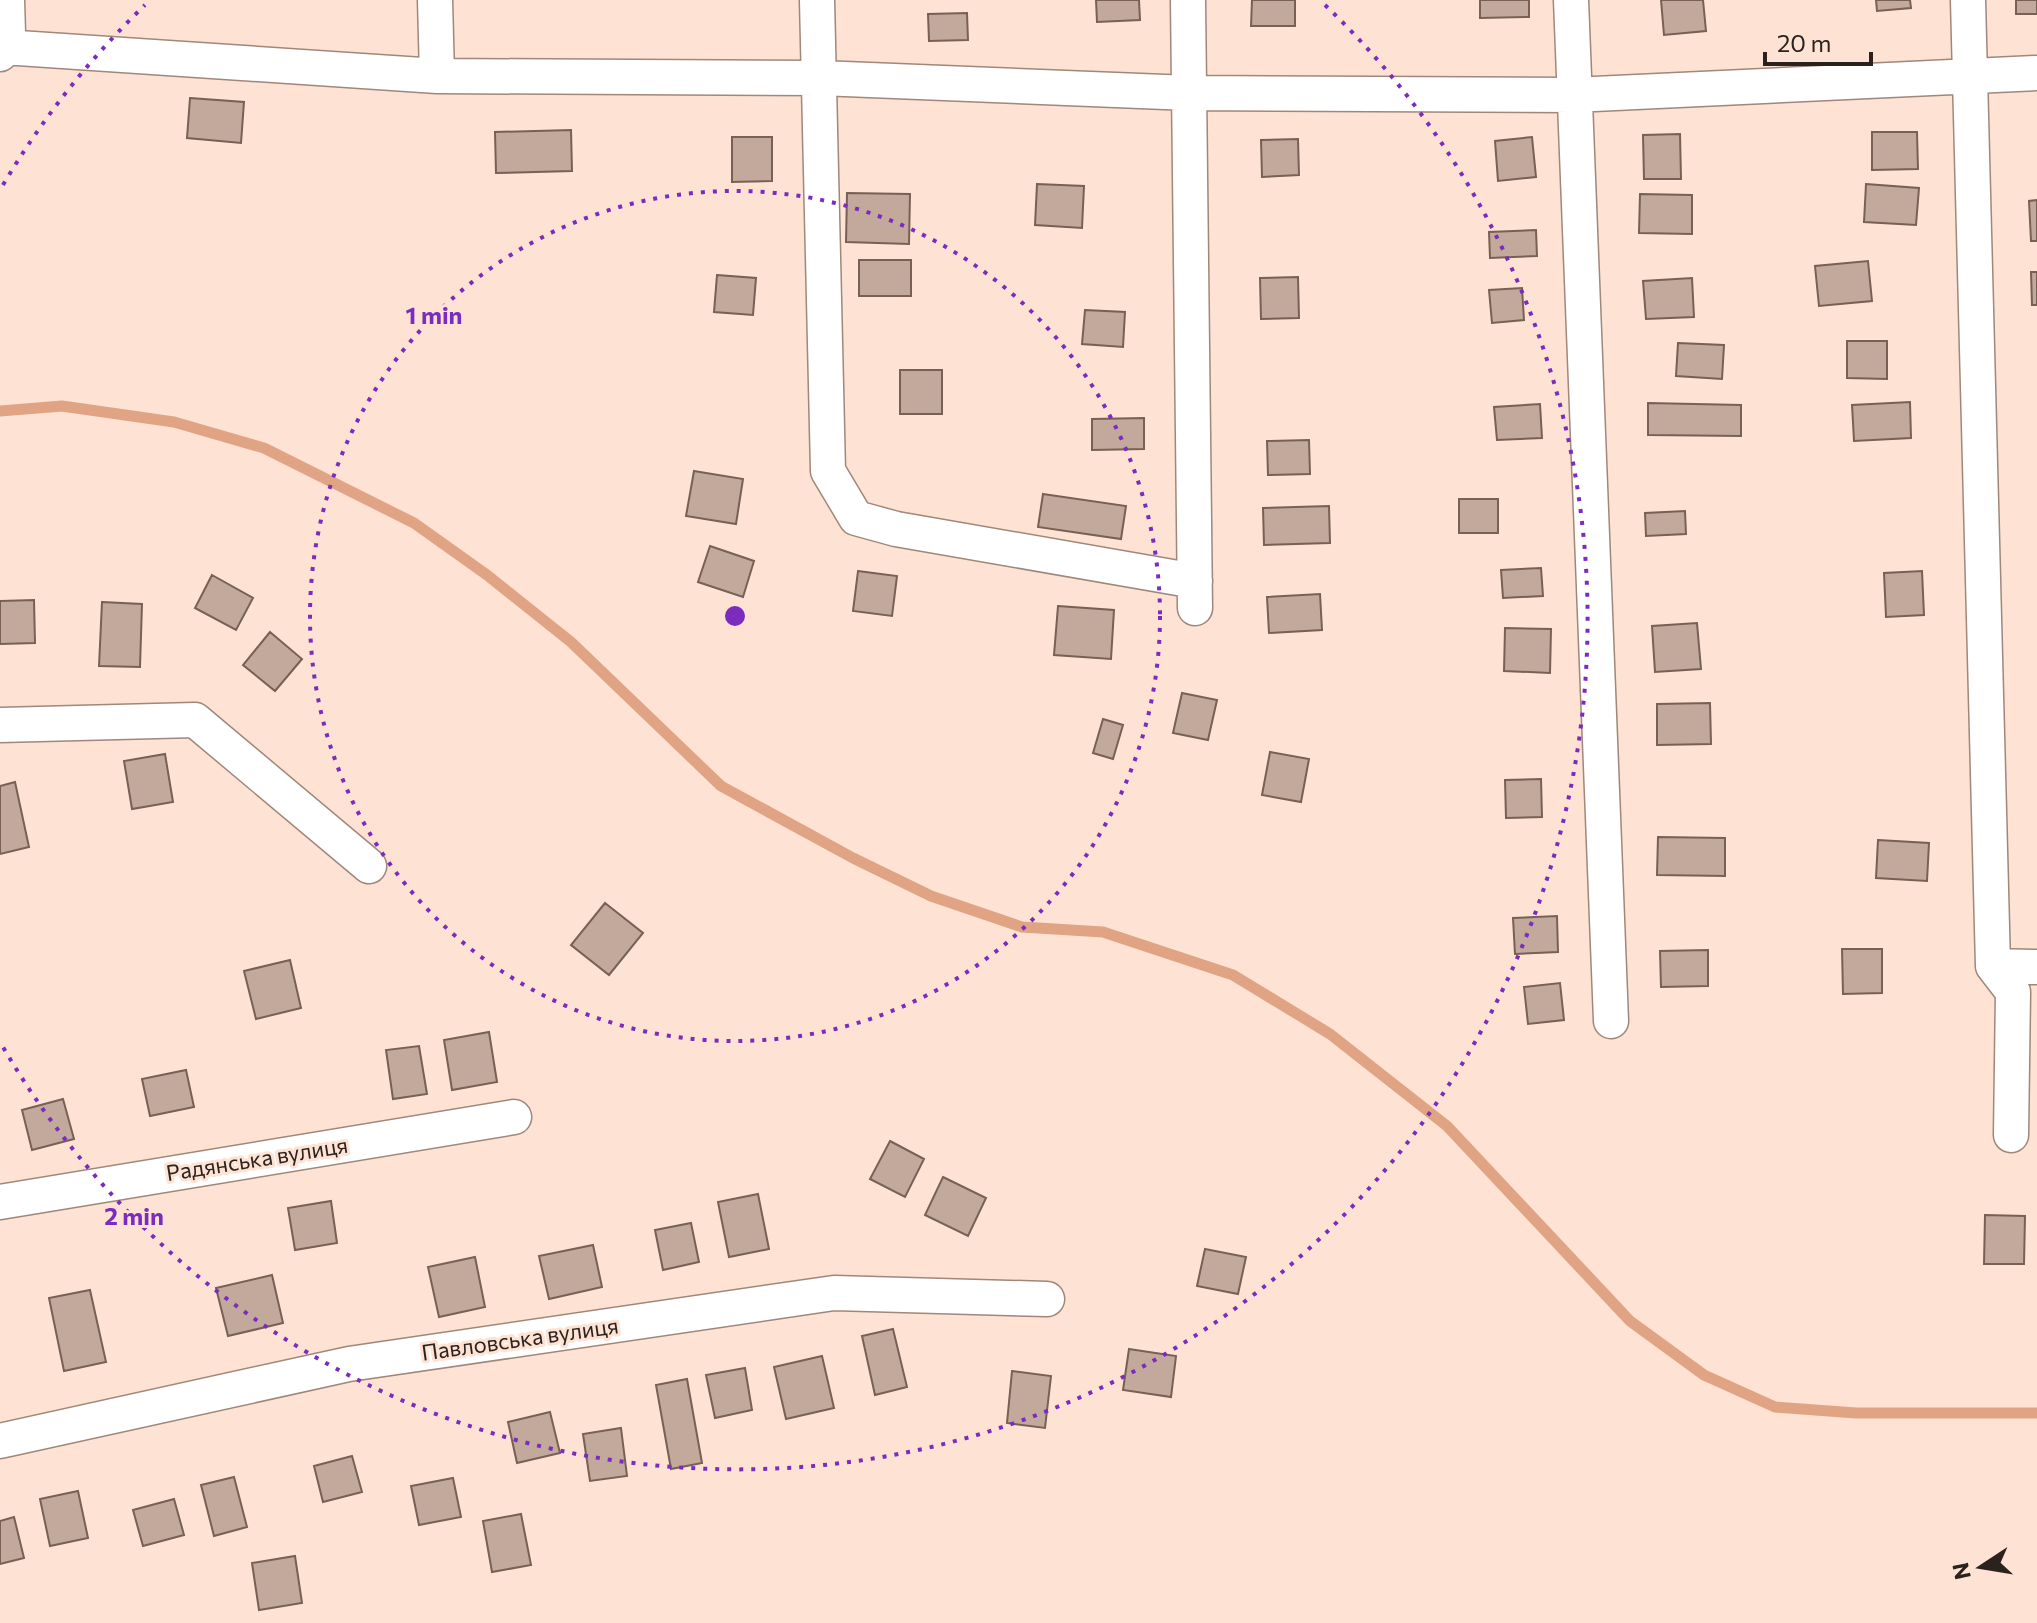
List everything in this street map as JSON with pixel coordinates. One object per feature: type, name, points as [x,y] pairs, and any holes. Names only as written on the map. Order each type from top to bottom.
[{"type":"street","points":[[7,0],[8,33],[1,50],[437,76],[820,78],[1190,93],[1573,95],[2037,73]]},
{"type":"street","points":[[435,0],[437,76]]},
{"type":"street","points":[[817,0],[828,471],[856,518],[1195,594],[1188,0]]},
{"type":"street","points":[[1571,0],[1611,1021]]},
{"type":"street","points":[[1968,0],[1993,966],[2013,992],[2011,1135]]},
{"type":"street","points":[[0,725],[195,720],[369,866]]},
{"type":"street","points":[[1993,966],[2037,967]]},
{"type":"street","name":"Радянська вулиця","points":[[0,1202],[514,1117]]},
{"type":"street","name":"Павловська вулиця","points":[[0,1441],[349,1364],[834,1293],[1047,1299]]},
{"type":"building","points":[[1096,0],[1139,0],[1140,20],[1097,22]]},
{"type":"building","points":[[1252,0],[1295,0],[1295,26],[1251,26]]},
{"type":"building","points":[[1480,0],[1529,0],[1529,17],[1480,18]]},
{"type":"building","points":[[1661,0],[1703,0],[1706,31],[1664,35]]},
{"type":"building","points":[[1876,0],[1910,0],[1911,8],[1877,11]]},
{"type":"building","points":[[2016,0],[2037,0],[2037,14],[2016,14]]},
{"type":"building","points":[[967,13],[968,40],[929,41],[928,14]]},
{"type":"building","points":[[190,98],[244,102],[241,143],[187,138]]},
{"type":"building","points":[[571,130],[572,171],[496,173],[495,132]]},
{"type":"building","points":[[1872,132],[1917,132],[1918,169],[1872,170]]},
{"type":"building","points":[[1680,134],[1681,179],[1644,179],[1643,135]]},
{"type":"building","points":[[732,137],[772,137],[772,181],[732,182]]},
{"type":"building","points":[[1532,137],[1536,177],[1498,181],[1495,141]]},
{"type":"building","points":[[1298,139],[1299,175],[1262,177],[1261,140]]},
{"type":"building","points":[[1037,184],[1084,186],[1082,228],[1035,225]]},
{"type":"building","points":[[1866,184],[1919,188],[1916,225],[1864,222]]},
{"type":"building","points":[[847,193],[910,194],[909,244],[846,242]]},
{"type":"building","points":[[1640,194],[1692,195],[1692,234],[1639,233]]},
{"type":"building","points":[[2037,200],[2037,241],[2031,241],[2029,201]]},
{"type":"building","points":[[1536,230],[1537,256],[1490,258],[1489,232]]},
{"type":"building","points":[[859,260],[911,260],[911,296],[859,296]]},
{"type":"building","points":[[1868,261],[1872,301],[1819,306],[1815,266]]},
{"type":"building","points":[[2031,272],[2037,272],[2037,305],[2032,305]]},
{"type":"building","points":[[717,275],[756,278],[753,315],[714,312]]},
{"type":"building","points":[[1298,277],[1299,318],[1261,319],[1260,278]]},
{"type":"building","points":[[1692,278],[1694,317],[1646,319],[1643,281]]},
{"type":"building","points":[[1522,288],[1524,320],[1492,323],[1489,290]]},
{"type":"building","points":[[1085,310],[1125,312],[1123,347],[1082,344]]},
{"type":"building","points":[[1847,341],[1887,341],[1887,379],[1847,378]]},
{"type":"building","points":[[1678,343],[1724,345],[1722,379],[1676,376]]},
{"type":"building","points":[[900,370],[942,370],[942,414],[900,414]]},
{"type":"building","points":[[1910,402],[1911,438],[1854,441],[1852,405]]},
{"type":"building","points":[[1648,403],[1741,405],[1741,436],[1648,435]]},
{"type":"building","points":[[1540,404],[1542,438],[1497,440],[1494,407]]},
{"type":"building","points":[[1144,418],[1144,449],[1092,450],[1092,419]]},
{"type":"building","points":[[1309,440],[1310,474],[1268,475],[1267,441]]},
{"type":"building","points":[[694,471],[743,479],[736,524],[686,516]]},
{"type":"building","points":[[1043,494],[1126,506],[1121,539],[1038,527]]},
{"type":"building","points":[[1459,499],[1498,499],[1498,533],[1459,533]]},
{"type":"building","points":[[1329,506],[1330,543],[1264,545],[1263,508]]},
{"type":"building","points":[[1685,511],[1686,534],[1646,536],[1645,513]]},
{"type":"building","points":[[710,546],[754,561],[743,597],[698,582]]},
{"type":"building","points":[[1541,568],[1543,596],[1503,598],[1501,570]]},
{"type":"building","points":[[858,571],[897,576],[892,616],[853,611]]},
{"type":"building","points":[[1922,571],[1924,615],[1886,617],[1884,573]]},
{"type":"building","points":[[212,575],[253,598],[236,630],[195,608]]},
{"type":"building","points":[[1320,594],[1322,630],[1269,633],[1267,597]]},
{"type":"building","points":[[34,600],[35,643],[0,644],[0,601]]},
{"type":"building","points":[[102,602],[142,604],[140,667],[99,666]]},
{"type":"building","points":[[1058,606],[1114,610],[1111,659],[1054,655]]},
{"type":"building","points":[[1697,623],[1701,669],[1655,672],[1652,626]]},
{"type":"building","points":[[1505,628],[1551,629],[1550,673],[1504,671]]},
{"type":"building","points":[[270,632],[302,659],[275,691],[243,665]]},
{"type":"building","points":[[1182,693],[1217,700],[1208,740],[1173,733]]},
{"type":"building","points":[[1710,703],[1711,744],[1657,745],[1657,704]]},
{"type":"building","points":[[1103,719],[1123,725],[1113,759],[1093,753]]},
{"type":"building","points":[[1270,752],[1309,759],[1301,802],[1262,795]]},
{"type":"building","points":[[165,754],[173,802],[132,809],[124,761]]},
{"type":"building","points":[[1541,779],[1542,817],[1506,818],[1505,780]]},
{"type":"building","points":[[15,782],[29,847],[0,854],[0,786]]},
{"type":"building","points":[[1658,837],[1725,838],[1725,876],[1657,875]]},
{"type":"building","points":[[1878,840],[1929,843],[1927,881],[1876,878]]},
{"type":"building","points":[[605,903],[643,933],[609,975],[571,945]]},
{"type":"building","points":[[1557,916],[1558,952],[1515,954],[1513,918]]},
{"type":"building","points":[[1842,949],[1882,949],[1882,993],[1843,994]]},
{"type":"building","points":[[1708,950],[1708,986],[1661,987],[1660,951]]},
{"type":"building","points":[[290,960],[301,1008],[256,1019],[244,971]]},
{"type":"building","points":[[1560,983],[1564,1020],[1528,1024],[1524,987]]},
{"type":"building","points":[[489,1032],[497,1082],[452,1090],[444,1040]]},
{"type":"building","points":[[419,1046],[427,1094],[393,1099],[386,1050]]},
{"type":"building","points":[[186,1070],[194,1107],[150,1116],[142,1079]]},
{"type":"building","points":[[63,1099],[74,1139],[32,1150],[22,1110]]},
{"type":"building","points":[[890,1141],[924,1159],[905,1197],[870,1179]]},
{"type":"building","points":[[943,1177],[986,1198],[968,1236],[925,1215]]},
{"type":"building","points":[[758,1194],[769,1249],[729,1257],[718,1202]]},
{"type":"building","points":[[331,1201],[337,1243],[295,1250],[288,1208]]},
{"type":"building","points":[[1985,1215],[2025,1216],[2024,1264],[1984,1264]]},
{"type":"building","points":[[691,1223],[699,1262],[663,1270],[655,1230]]},
{"type":"building","points":[[593,1245],[602,1287],[549,1299],[539,1256]]},
{"type":"building","points":[[1205,1249],[1246,1257],[1238,1294],[1197,1286]]},
{"type":"building","points":[[475,1257],[485,1307],[439,1317],[428,1267]]},
{"type":"building","points":[[272,1275],[283,1323],[228,1336],[216,1288]]},
{"type":"building","points":[[90,1290],[106,1362],[64,1371],[49,1298]]},
{"type":"building","points":[[893,1329],[907,1387],[875,1395],[862,1336]]},
{"type":"building","points":[[1129,1349],[1176,1356],[1171,1397],[1123,1390]]},
{"type":"building","points":[[822,1356],[834,1408],[786,1419],[774,1367]]},
{"type":"building","points":[[745,1368],[752,1410],[715,1418],[706,1375]]},
{"type":"building","points":[[1012,1371],[1051,1376],[1045,1428],[1007,1423]]},
{"type":"building","points":[[687,1379],[702,1463],[671,1469],[656,1385]]},
{"type":"building","points":[[550,1412],[560,1453],[517,1463],[508,1422]]},
{"type":"building","points":[[621,1428],[627,1476],[590,1481],[583,1434]]},
{"type":"building","points":[[352,1456],[362,1492],[323,1502],[314,1466]]},
{"type":"building","points":[[234,1477],[247,1527],[214,1536],[201,1485]]},
{"type":"building","points":[[453,1478],[461,1517],[419,1525],[411,1486]]},
{"type":"building","points":[[78,1491],[88,1538],[50,1546],[40,1499]]},
{"type":"building","points":[[174,1499],[184,1535],[143,1546],[133,1510]]},
{"type":"building","points":[[521,1514],[531,1565],[492,1572],[483,1521]]},
{"type":"building","points":[[14,1517],[24,1558],[0,1564],[0,1521]]},
{"type":"building","points":[[295,1556],[302,1603],[259,1610],[252,1563]]},
{"type":"waterway","points":[[0,411],[62,406],[174,422],[264,448],[414,523],[487,575],[571,642],[721,786],[853,858],[931,896],[1022,927],[1103,932],[1233,975],[1330,1034],[1447,1126],[1630,1321],[1704,1375],[1775,1407],[1856,1413],[2037,1413]]}]
